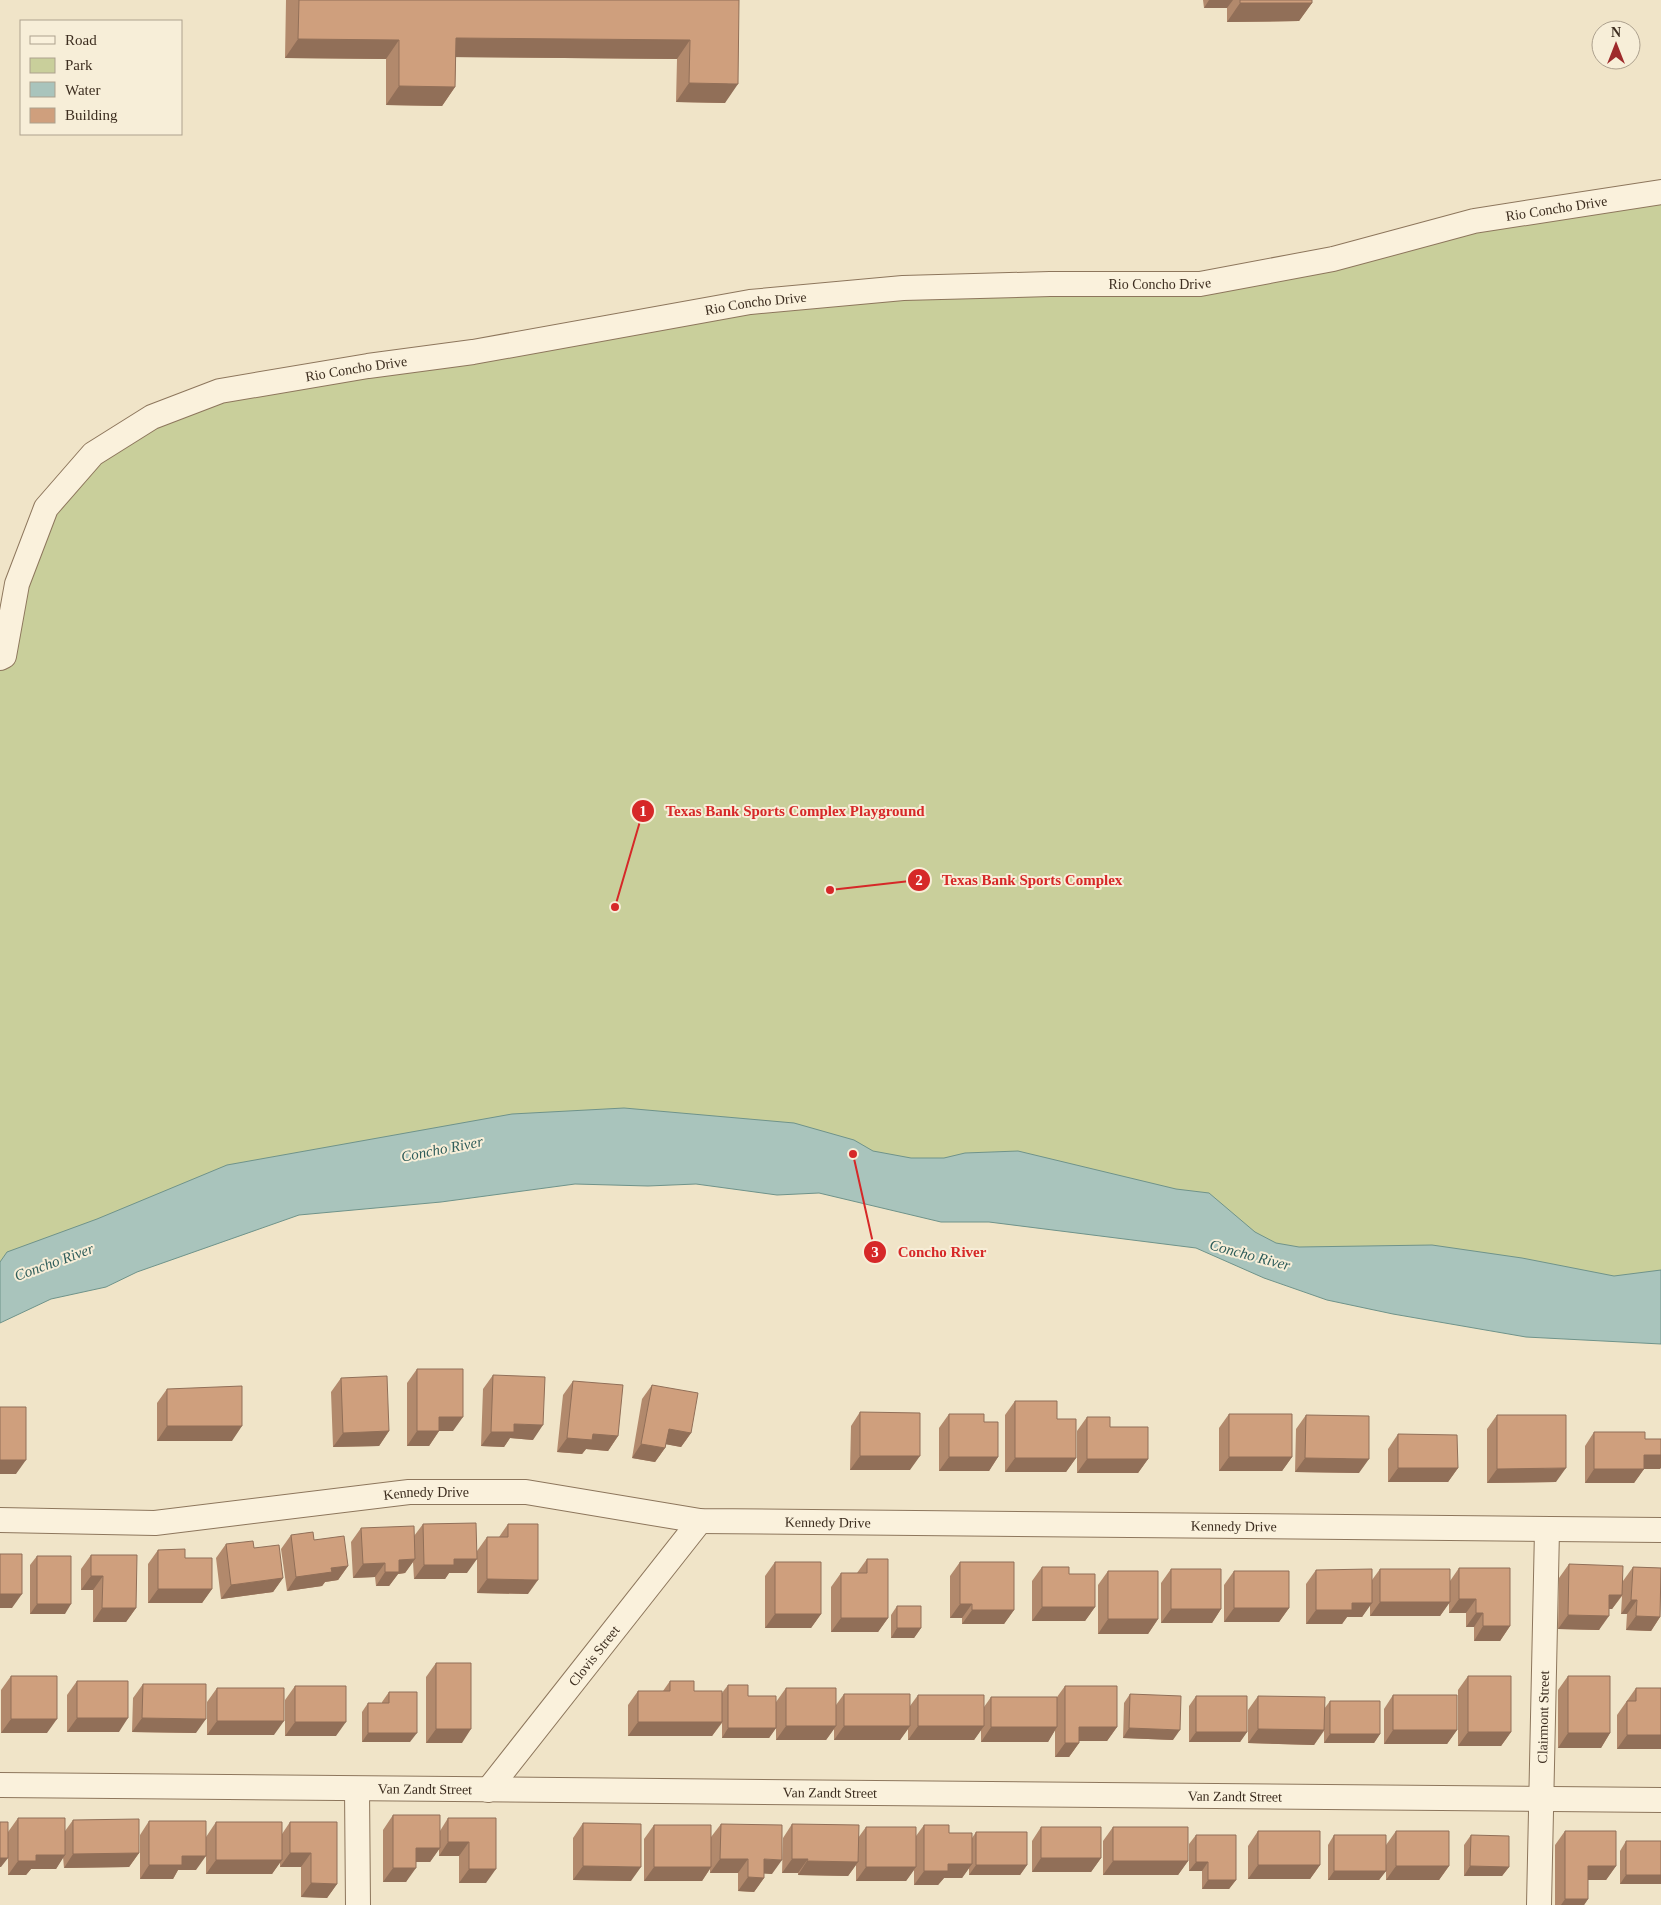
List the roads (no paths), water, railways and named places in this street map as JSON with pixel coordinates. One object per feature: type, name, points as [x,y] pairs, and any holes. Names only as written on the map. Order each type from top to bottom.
[{"type":"street","name":"Rio Concho Drive","points":[[0,658],[4,656],[16,584],[46,508],[93,454],[152,417],[220,391],[368,366],[473,352],[750,302],[903,288],[1050,284],[1200,284],[1333,259],[1474,221],[1661,192]]},
{"type":"street","name":"Kennedy Drive","points":[[0,1520],[155,1523],[409,1492],[526,1492],[700,1521],[1661,1530]]},
{"type":"street","name":"Clovis Street","points":[[488,1790],[700,1521]]},
{"type":"street","name":"Clairmont Street","points":[[1539,1905],[1547,1530]]},
{"type":"street","name":"Van Zandt Street","points":[[0,1785],[1661,1800]]},
{"type":"street","points":[[358,1789],[358,1905]]},
{"type":"water","points":[[624,1108],[794,1123],[854,1140],[873,1151],[911,1158],[944,1158],[965,1153],[1018,1151],[1176,1189],[1209,1193],[1255,1232],[1276,1243],[1299,1247],[1432,1245],[1522,1258],[1614,1276],[1661,1270],[1661,1344],[1526,1337],[1393,1314],[1327,1300],[1264,1278],[1196,1248],[989,1222],[941,1222],[819,1193],[777,1195],[696,1184],[648,1186],[575,1184],[441,1202],[299,1215],[137,1272],[106,1287],[51,1299],[0,1323],[0,1262],[7,1252],[97,1219],[227,1165],[512,1114]]},
{"type":"place","name":"Texas Bank Sports Complex","points":[[830,890]]},
{"type":"place","name":"Texas Bank Sports Complex Playground","points":[[615,907]]},
{"type":"place","name":"Concho River","points":[[853,1154]]}]
